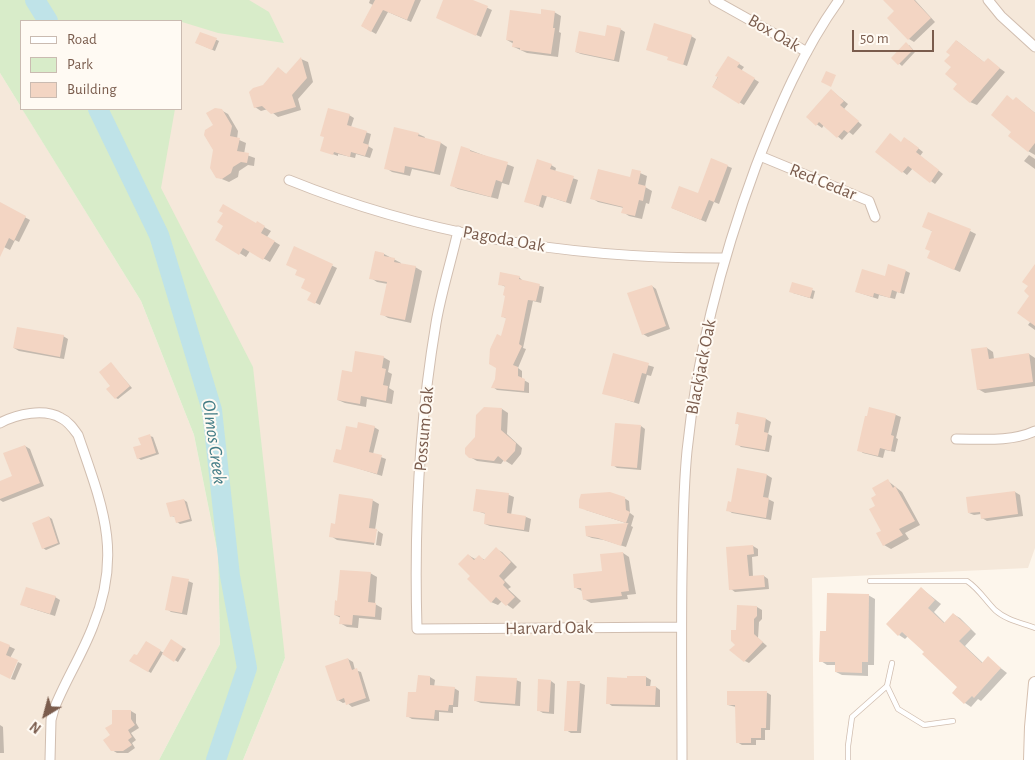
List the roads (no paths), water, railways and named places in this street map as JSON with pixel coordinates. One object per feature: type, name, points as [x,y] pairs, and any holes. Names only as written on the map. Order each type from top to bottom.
[{"type":"main road","points":[[1030,760],[1030,726],[1035,683]]},
{"type":"street","name":"Box Oak","points":[[714,0],[807,52]]},
{"type":"street","name":"Blackjack Oak","points":[[682,760],[683,499],[687,450],[704,343],[725,258],[760,156],[784,97],[807,52],[839,0]]},
{"type":"street","points":[[988,0],[1035,47]]},
{"type":"street","name":"Red Cedar","points":[[760,156],[869,201],[875,217]]},
{"type":"street","name":"Pagoda Oak","points":[[289,180],[378,211],[458,231],[540,247],[671,258],[725,258]]},
{"type":"street","name":"Possum Oak","points":[[417,629],[415,561],[422,434],[436,322],[458,231]]},
{"type":"street","points":[[0,423],[26,414],[41,413],[63,418],[72,426],[78,434],[103,510],[108,540],[108,572],[101,605],[93,628],[54,709],[51,720],[50,760]]},
{"type":"street","points":[[956,439],[1008,439],[1019,437],[1035,430]]},
{"type":"street","name":"Harvard Oak","points":[[417,629],[682,627]]},
{"type":"lane","points":[[870,581],[968,581],[976,587],[996,611],[1010,619],[1035,628]]},
{"type":"lane","points":[[848,760],[852,717],[887,686],[892,663]]},
{"type":"lane","points":[[887,686],[898,709],[924,725],[953,721]]},
{"type":"waterway","name":"Olmos Creek","points":[[35,0],[47,20]]},
{"type":"waterway","name":"Olmos Creek","points":[[98,110],[159,235],[212,410],[230,576],[247,668],[216,760]]}]
